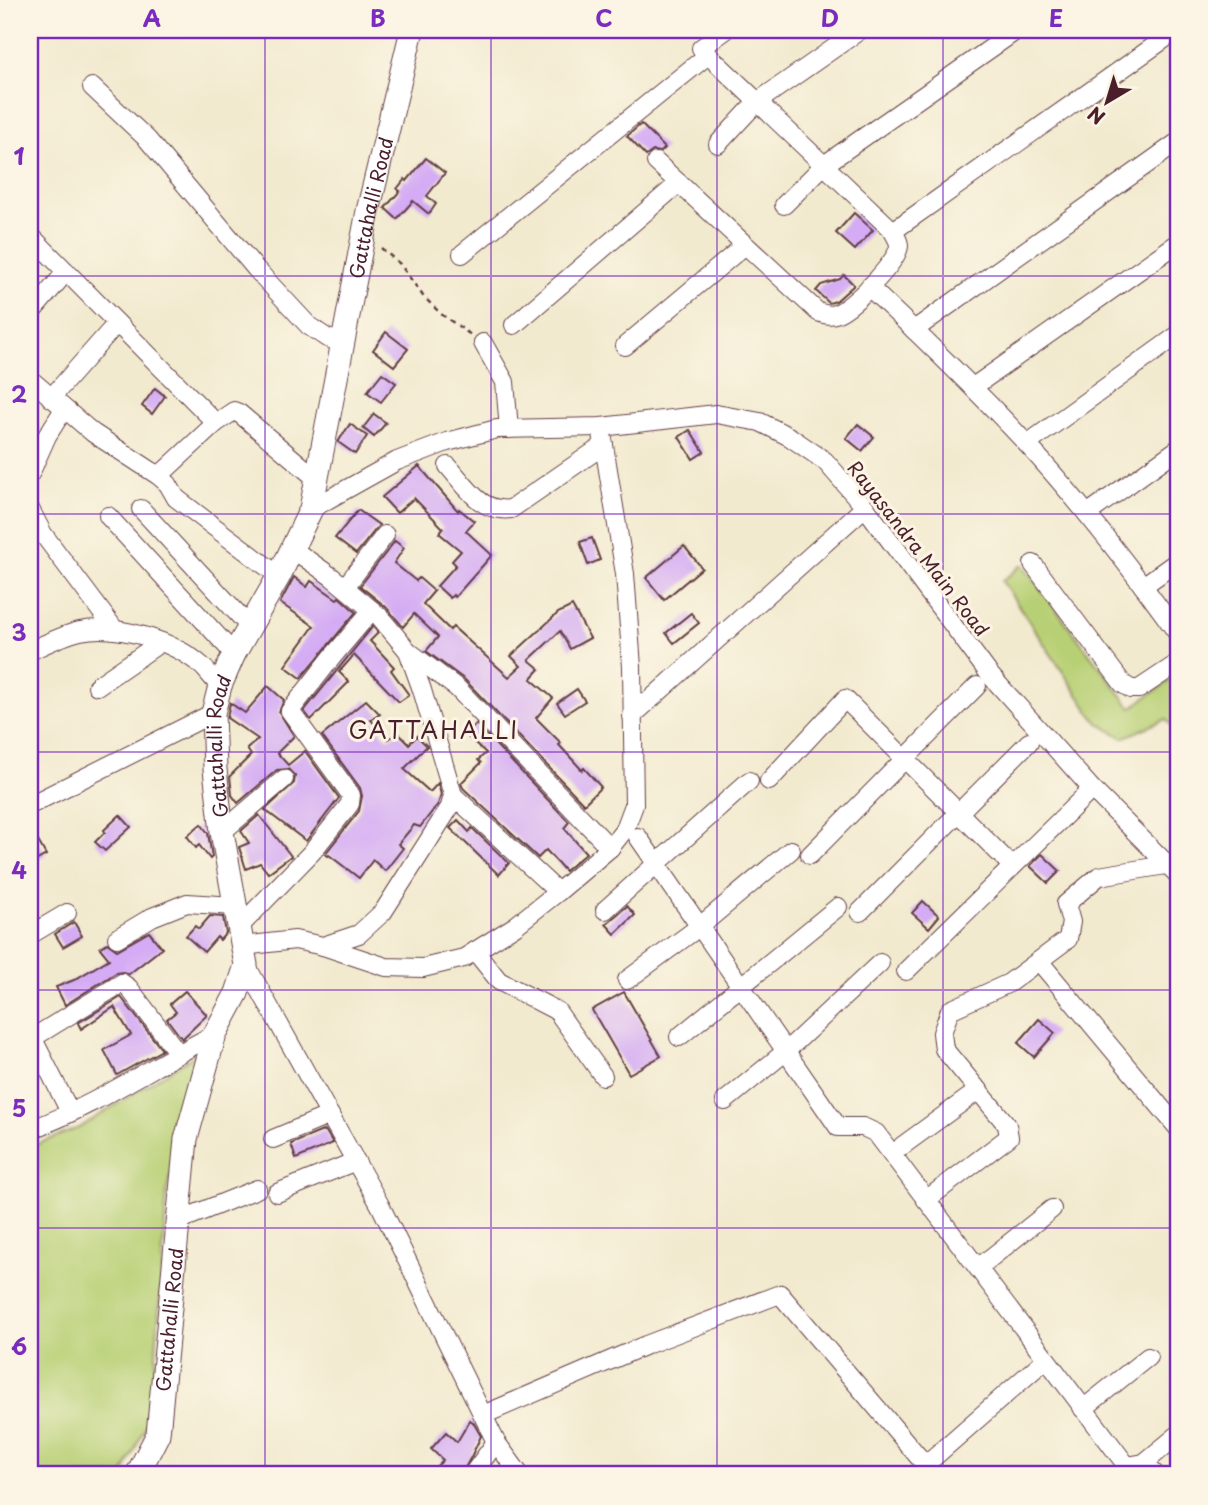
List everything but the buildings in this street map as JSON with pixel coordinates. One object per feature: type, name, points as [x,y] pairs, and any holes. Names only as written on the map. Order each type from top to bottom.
[{"type":"main road","name":"Gattahalli Road","points":[[137,1475],[158,1434],[186,1139],[215,1034],[237,993],[241,936],[222,832],[215,769],[213,713],[220,686],[234,654],[279,576],[311,509],[364,234],[412,30]]},
{"type":"street","points":[[656,162],[818,312],[830,315],[838,313],[869,287],[894,260],[899,248],[892,231],[701,48],[726,30]]},
{"type":"street","points":[[718,144],[757,102],[860,30]]},
{"type":"street","points":[[785,205],[824,165],[1017,30]]},
{"type":"street","points":[[892,231],[1177,30]]},
{"type":"street","points":[[462,254],[708,55]]},
{"type":"street","points":[[92,86],[147,139],[256,269],[309,326],[327,338],[344,342]]},
{"type":"street","points":[[915,330],[1178,142]]},
{"type":"street","points":[[514,325],[679,183]]},
{"type":"street","points":[[30,235],[216,423]]},
{"type":"street","points":[[973,387],[1178,243]]},
{"type":"street","points":[[625,346],[745,245]]},
{"type":"street","points":[[30,314],[66,272]]},
{"type":"street","points":[[869,287],[973,387],[1027,444],[1087,514],[1178,634]]},
{"type":"street","points":[[30,474],[47,436],[57,404],[117,323]]},
{"type":"street","points":[[1027,444],[1178,335]]},
{"type":"street","points":[[483,343],[505,382],[509,429]]},
{"type":"street","points":[[30,379],[57,404],[123,454],[159,476],[168,484],[176,498],[279,576]]},
{"type":"street","points":[[159,476],[216,423],[234,411],[318,480]]},
{"type":"street","name":"Rayasandra Main Road","points":[[311,509],[397,461],[447,442],[497,429],[602,436],[716,414],[760,422],[790,437],[825,461],[865,507],[990,675],[1092,789],[1172,870]]},
{"type":"street","points":[[117,938],[152,916],[187,903],[241,936],[295,940],[323,946],[386,967],[423,968],[464,958],[514,926],[610,848],[625,829],[634,805],[625,574],[602,436],[511,509],[497,511],[482,504],[448,466]]},
{"type":"street","points":[[1087,514],[1178,449]]},
{"type":"street","points":[[632,716],[865,507]]},
{"type":"street","points":[[30,509],[43,534],[115,631]]},
{"type":"street","points":[[141,509],[250,627]]},
{"type":"street","points":[[108,516],[234,654]]},
{"type":"street","points":[[345,587],[385,535]]},
{"type":"street","points":[[291,548],[345,587],[372,610],[408,651],[457,688],[610,848]]},
{"type":"street","points":[[1143,586],[1178,561]]},
{"type":"street","points":[[1033,564],[1123,684],[1131,689],[1139,689],[1178,663]]},
{"type":"street","points":[[241,936],[350,804],[351,795],[290,711],[372,610]]},
{"type":"street","points":[[30,651],[81,631],[115,631],[161,642],[177,649],[202,666],[220,686]]},
{"type":"street","points":[[97,686],[161,642]]},
{"type":"street","points":[[323,946],[359,934],[383,912],[450,807],[453,795],[408,651]]},
{"type":"street","points":[[810,855],[977,686]]},
{"type":"street","points":[[769,780],[845,699],[1012,866]]},
{"type":"street","points":[[30,805],[213,713]]},
{"type":"street","points":[[860,912],[1029,742]]},
{"type":"street","points":[[222,832],[284,779]]},
{"type":"street","points":[[605,910],[749,781]]},
{"type":"street","points":[[906,971],[1092,789]]},
{"type":"street","points":[[453,795],[558,892]]},
{"type":"street","points":[[638,837],[838,1127],[863,1127],[876,1133],[1127,1466],[1150,1469],[1178,1435]]},
{"type":"street","points":[[627,980],[699,927],[791,850]]},
{"type":"street","points":[[926,1200],[1009,1137],[1007,1125],[944,1049],[942,1033],[950,1010],[1009,983],[1068,939],[1071,922],[1066,904],[1100,876],[1172,870]]},
{"type":"street","points":[[679,1037],[838,906]]},
{"type":"street","points":[[30,935],[67,913]]},
{"type":"street","points":[[241,936],[330,1115],[380,1205],[496,1442],[520,1475]]},
{"type":"street","points":[[475,951],[499,981],[557,1011],[603,1076]]},
{"type":"street","points":[[1039,961],[1178,1128]]},
{"type":"street","points":[[725,1101],[785,1052],[880,963]]},
{"type":"street","points":[[70,1112],[32,1035],[122,983],[129,988],[178,1053]]},
{"type":"street","points":[[30,1130],[127,1085],[178,1053],[215,1034]]},
{"type":"street","points":[[902,1146],[979,1090]]},
{"type":"street","points":[[273,1139],[330,1115]]},
{"type":"street","points":[[277,1193],[356,1161]]},
{"type":"street","points":[[178,1221],[257,1189]]},
{"type":"street","points":[[978,1268],[1052,1209]]},
{"type":"street","points":[[483,1415],[646,1345],[780,1294],[930,1470],[1045,1359]]},
{"type":"street","points":[[1083,1409],[1147,1357]]},
{"type":"street","points":[[472,1475],[496,1442]]},
{"type":"path","points":[[364,234],[400,264],[423,296],[441,314],[483,343]]},
{"type":"green space","points":[[1022,565],[1131,708],[1178,675],[1178,733],[1166,719],[1123,738],[1098,723],[1002,581]]},
{"type":"green space","points":[[201,1051],[167,1189],[152,1412],[123,1475],[30,1475],[30,1147],[79,1128]]},
{"type":"district","name":"GATTAHALLI","points":[[434,729]]}]
